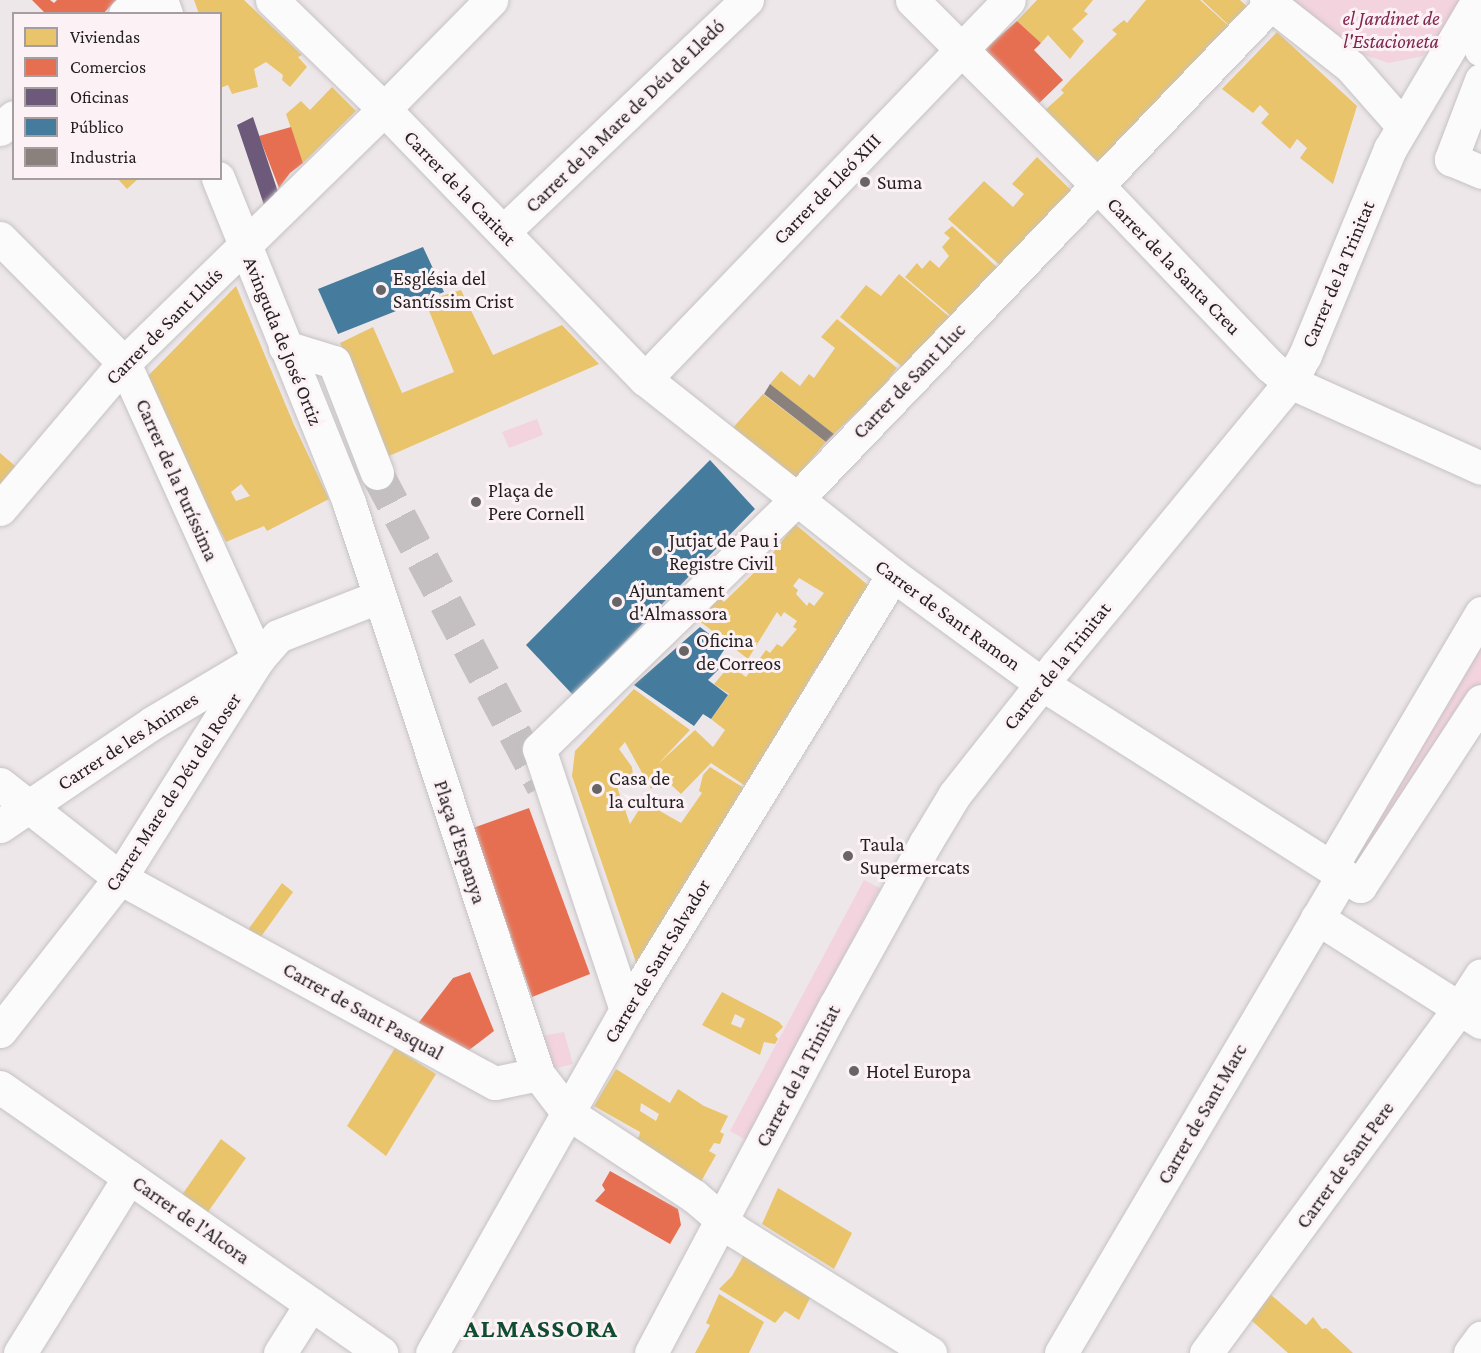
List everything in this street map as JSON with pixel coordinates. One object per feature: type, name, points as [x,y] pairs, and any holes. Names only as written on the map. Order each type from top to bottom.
[{"type":"street","points":[[128,12],[140,0]]},
{"type":"street","name":"Carrer de la Caritat","points":[[272,0],[384,109],[645,379]]},
{"type":"street","name":"Carrer de Sant Lluís","points":[[0,509],[124,363],[384,109],[491,0]]},
{"type":"street","name":"Carrer de la Mare de Déu de Lledó","points":[[503,232],[747,0]]},
{"type":"street","name":"Carrer de la Santa Creu","points":[[912,0],[1096,184],[1270,366],[1290,381],[1481,468]]},
{"type":"street","name":"Carrer de Lleó XIII","points":[[645,379],[1009,0]]},
{"type":"street","points":[[1268,2],[1351,67],[1402,124]]},
{"type":"street","name":"Carrer de Sant Lluc","points":[[565,826],[539,749],[796,500],[1268,2]]},
{"type":"street","points":[[1476,11],[1481,49]]},
{"type":"street","name":"Carrer de la Trinitat","points":[[651,1353],[721,1219],[926,842],[955,794],[1290,381],[1305,354],[1402,124],[1476,11]]},
{"type":"street","points":[[1351,67],[1420,95]]},
{"type":"street","points":[[1481,80],[1451,159],[1481,172]]},
{"type":"street","points":[[0,129],[12,119]]},
{"type":"street","name":"Avinguda de José Ortiz","points":[[219,180],[349,503],[380,604]]},
{"type":"street","name":"Carrer de la Puríssima","points":[[0,238],[124,363],[258,660]]},
{"type":"street","points":[[285,347],[334,362],[377,473]]},
{"type":"street","name":"Carrer de Sant Ramon","points":[[645,379],[893,575],[1042,684],[1345,876]]},
{"type":"street","name":"Carrer de Sant Salvador","points":[[432,1353],[626,1010],[893,575]]},
{"type":"street","name":"Carrer Mare de Déu del Roser","points":[[0,1031],[120,878],[258,660],[278,636],[380,604]]},
{"type":"street","name":"Plaça d'Espanya","points":[[380,604],[538,1074]]},
{"type":"street","name":"Carrer de Sant Marc","points":[[1345,876],[1481,613]]},
{"type":"street","name":"Carrer de les Ànimes","points":[[0,826],[152,723],[258,660]]},
{"type":"street","name":"Carrer de Sant Marc","points":[[1061,1353],[1317,918],[1345,876],[1481,701]]},
{"type":"street","name":"Carrer de Sant Pasqual","points":[[0,784],[120,878],[495,1083],[538,1074]]},
{"type":"street","points":[[543,786],[555,815],[565,826],[626,1010]]},
{"type":"street","points":[[1317,918],[1470,1016]]},
{"type":"street","name":"Carrer de Sant Pere","points":[[1206,1353],[1470,1016],[1481,975]]},
{"type":"street","points":[[538,1074],[568,1113],[694,1196],[744,1237],[930,1353]]},
{"type":"street","name":"Carrer de l'Alcora","points":[[0,1087],[381,1353]]},
{"type":"street","points":[[20,1353],[129,1177]]},
{"type":"street","points":[[280,1353],[311,1304]]},
{"type":"street","points":[[1470,1353],[1481,1338]]},
{"type":"green space","name":"el Jardinet de l'Estacioneta","points":[[1288,0],[1460,0],[1444,31],[1423,56],[1389,63],[1340,47]]},
{"type":"green space","points":[[537,419],[543,435],[509,448],[502,432]]},
{"type":"green space","points":[[1481,647],[1481,683],[1358,868],[1353,869],[1351,860]]},
{"type":"green space","points":[[864,880],[880,888],[746,1140],[730,1131]]},
{"type":"green space","points":[[564,1032],[573,1064],[553,1069],[541,1036]]},
{"type":"building: Viviendas","points":[[194,0],[244,0],[302,55],[298,57],[307,67],[290,87],[282,80],[283,75],[266,62],[254,69],[258,87],[232,94],[228,85],[222,87],[222,12],[198,12]]},
{"type":"building: Viviendas","points":[[1037,0],[1093,0],[1084,11],[1088,14],[1072,29],[1084,41],[1070,59],[1048,35],[1041,43],[1017,21]]},
{"type":"building: Viviendas","points":[[1146,0],[1200,0],[1232,29],[1095,178],[1043,112],[1064,93],[1061,90],[1072,78],[1117,34],[1112,30],[1124,20],[1127,23]]},
{"type":"building: Viviendas","points":[[1202,0],[1240,0],[1254,13],[1234,30]]},
{"type":"building: Viviendas","points":[[1277,32],[1357,106],[1333,184],[1300,158],[1307,148],[1297,139],[1290,149],[1261,123],[1269,114],[1260,105],[1253,113],[1222,89]]},
{"type":"building: Viviendas","points":[[332,87],[356,111],[303,163],[286,114],[301,101],[310,110]]},
{"type":"building: Viviendas","points":[[1037,157],[1074,193],[1002,267],[948,219],[984,181],[1013,207],[1024,194],[1012,184]]},
{"type":"building: Viviendas","points":[[119,180],[137,180],[127,189]]},
{"type":"building: Viviendas","points":[[952,226],[999,269],[951,316],[905,277],[917,263],[922,269],[930,260],[939,268],[949,256],[942,247],[950,238],[944,233]]},
{"type":"building: Viviendas","points":[[899,274],[952,319],[905,369],[840,317],[866,285],[881,296]]},
{"type":"building: Viviendas","points":[[236,286],[294,425],[329,499],[267,531],[264,526],[226,542],[142,382]],"holes":[[[241,484],[250,496],[236,501],[231,492]]]},
{"type":"building: Viviendas","points":[[461,290],[493,355],[562,325],[599,364],[389,456],[340,343],[373,327],[402,393],[454,372],[425,301]]},
{"type":"building: Viviendas","points":[[837,319],[897,368],[882,388],[834,434],[770,384],[781,371],[800,386],[809,374],[814,378],[835,348],[821,337]]},
{"type":"building: Viviendas","points":[[763,394],[826,442],[795,479],[730,431]]},
{"type":"building: Viviendas","points":[[0,453],[21,471],[0,494]]},
{"type":"building: Viviendas","points":[[795,524],[869,586],[822,673],[816,668],[750,789],[711,763],[681,794],[653,768],[658,780],[651,789],[625,742],[619,749],[632,767],[633,776],[615,781],[630,824],[644,802],[681,823],[702,793],[699,791],[703,775],[710,767],[744,788],[639,971],[572,776],[575,751],[634,689],[690,730],[658,764],[695,730],[713,747],[725,730],[711,719],[729,694],[714,684],[726,670],[733,673],[738,671],[746,677],[766,650],[770,653],[777,644],[782,647],[797,629],[793,627],[797,621],[784,612],[781,617],[777,612],[748,659],[697,619],[715,595],[724,602],[769,558]],"holes":[[[799,578],[824,593],[814,606],[809,602],[807,606],[796,594],[798,590],[793,586]]]},
{"type":"building: Viviendas","points":[[282,883],[293,892],[260,938],[247,931]]},
{"type":"building: Viviendas","points":[[722,992],[779,1022],[783,1027],[775,1035],[778,1039],[775,1044],[764,1042],[760,1055],[702,1025]],"holes":[[[735,1014],[745,1019],[741,1028],[731,1024]]]},
{"type":"building: Viviendas","points":[[395,1048],[436,1074],[386,1156],[347,1126]]},
{"type":"building: Viviendas","points":[[616,1069],[670,1103],[678,1089],[704,1106],[728,1116],[720,1132],[724,1134],[720,1144],[714,1143],[709,1151],[716,1155],[699,1185],[634,1139],[639,1137],[640,1132],[594,1106]],"holes":[[[641,1103],[659,1114],[656,1121],[640,1111]]]},
{"type":"building: Viviendas","points":[[221,1139],[246,1158],[203,1219],[177,1202]]},
{"type":"building: Viviendas","points":[[778,1188],[852,1233],[834,1269],[762,1224]]},
{"type":"building: Viviendas","points":[[746,1251],[813,1292],[799,1320],[785,1311],[775,1323],[719,1289],[732,1276]]},
{"type":"building: Viviendas","points":[[719,1294],[764,1322],[749,1353],[695,1353],[710,1325],[706,1323]]},
{"type":"building: Viviendas","points":[[1270,1294],[1306,1325],[1313,1317],[1322,1329],[1326,1328],[1353,1353],[1288,1353],[1251,1320]]},
{"type":"building: Comercios","points":[[32,0],[50,0],[54,3],[57,0],[116,0],[105,12],[44,12]]},
{"type":"building: Comercios","points":[[1017,21],[1041,43],[1034,50],[1063,80],[1033,109],[976,57]]},
{"type":"building: Comercios","points":[[291,127],[303,163],[290,173],[279,188],[259,136]]},
{"type":"building: Comercios","points":[[529,808],[590,974],[532,997],[473,828]]},
{"type":"building: Comercios","points":[[470,972],[494,1031],[460,1057],[413,1030],[453,978]]},
{"type":"building: Comercios","points":[[610,1171],[678,1209],[681,1225],[670,1244],[595,1201],[605,1190],[602,1185]]},
{"type":"building: Oficinas","points":[[253,117],[278,192],[274,193],[278,198],[265,208],[237,125]]},
{"type":"building: Público","name":"Església del Santíssim Crist","points":[[423,247],[444,292],[338,334],[318,289]]},
{"type":"building: Público","name":"Ajuntament d'Almassora","points":[[710,460],[755,509],[573,695],[526,645]]},
{"type":"building: Público","points":[[700,627],[726,647],[718,659],[725,663],[708,680],[728,695],[711,719],[703,714],[694,726],[634,685]]},
{"type":"building: Industria","points":[[770,384],[834,434],[826,442],[764,394]]},
{"type":"tunnel","points":[[377,473],[543,786]]},
{"type":"place","name":"Suma","points":[[865,182]]},
{"type":"place","name":"Església del Santíssim Crist","points":[[381,290]]},
{"type":"place","name":"Plaça de Pere Cornell","points":[[476,502]]},
{"type":"place","name":"Jutjat de Pau i Registre Civil","points":[[657,551]]},
{"type":"place","name":"Ajuntament d'Almassora","points":[[617,602]]},
{"type":"place","name":"Oficina de Correos","points":[[684,651]]},
{"type":"place","name":"Casa de la cultura","points":[[597,789]]},
{"type":"place","name":"Taula Supermercats","points":[[848,856]]},
{"type":"place","name":"Hotel Europa","points":[[854,1071]]},
{"type":"district","name":"ALMASSORA","points":[[541,1329]]}]
